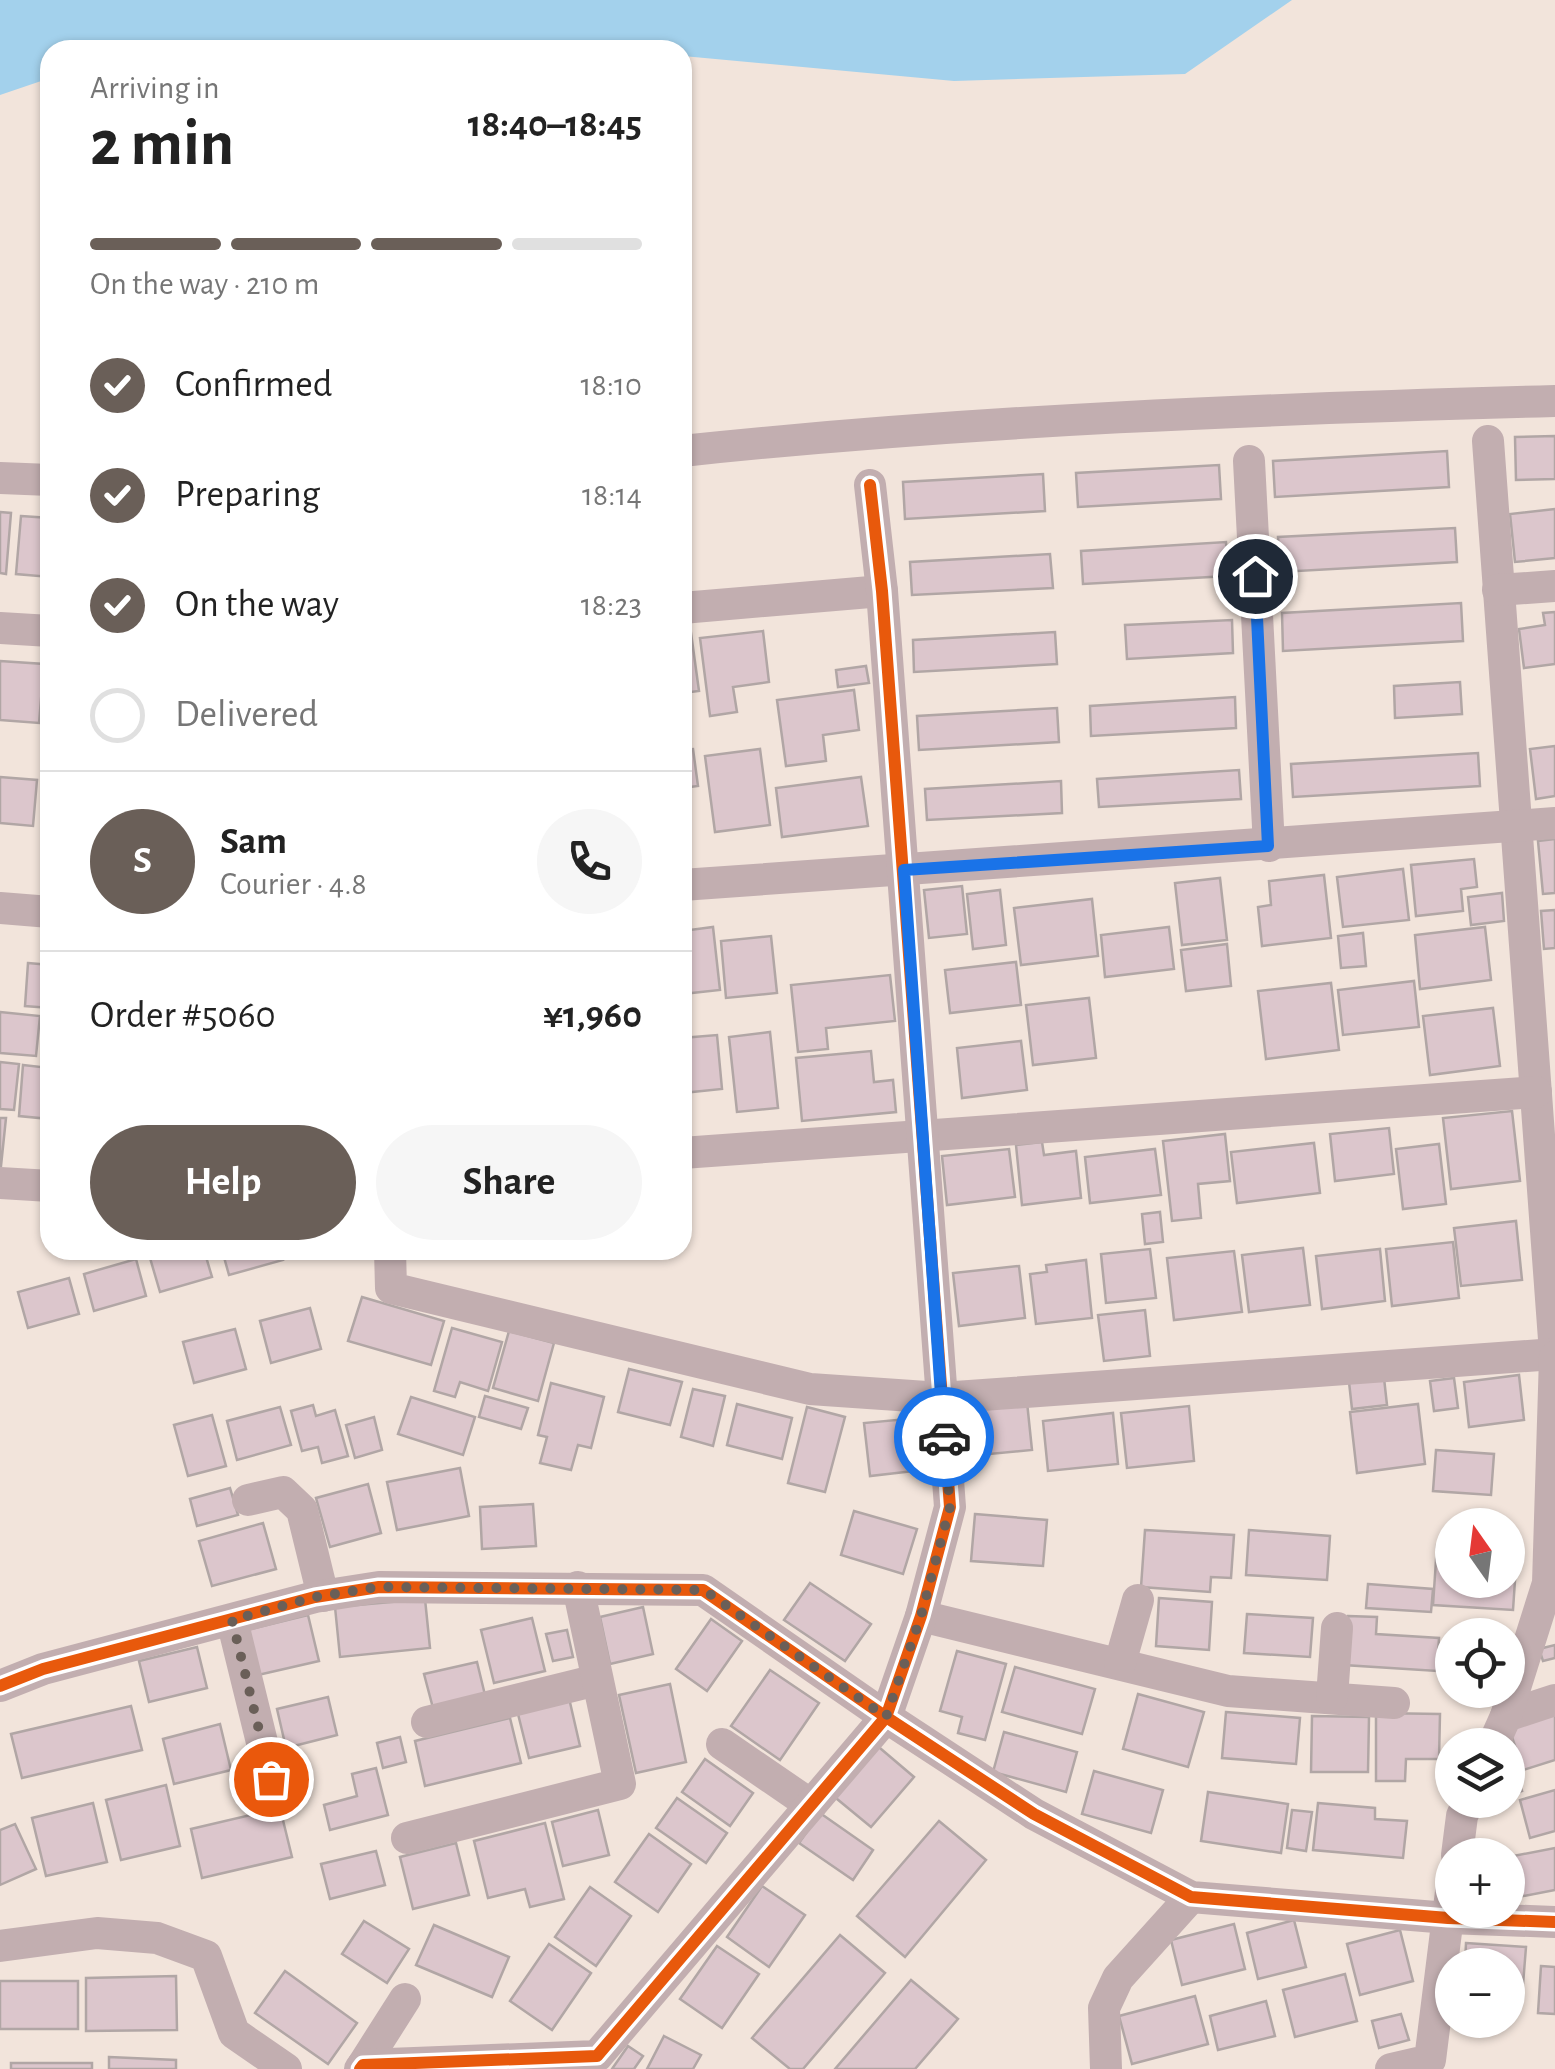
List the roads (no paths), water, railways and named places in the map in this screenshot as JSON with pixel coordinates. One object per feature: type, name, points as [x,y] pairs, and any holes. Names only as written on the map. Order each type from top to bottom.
[{"type":"street","points":[[692,450],[846,434],[1136,416],[1555,400]]},
{"type":"street","points":[[1488,441],[1555,1354],[1548,1583],[1501,1728]]},
{"type":"street","points":[[1249,460],[1268,846]]},
{"type":"street","points":[[0,478],[40,480]]},
{"type":"street","points":[[362,2067],[597,2056],[886,1717],[921,1616],[950,1507],[925,1136],[882,591],[870,485]]},
{"type":"street","points":[[1498,590],[1555,586]]},
{"type":"street","points":[[692,607],[882,591]]},
{"type":"street","points":[[0,628],[40,631]]},
{"type":"street","points":[[692,884],[1555,823]]},
{"type":"street","points":[[0,908],[40,911]]},
{"type":"street","points":[[692,1152],[1536,1092]]},
{"type":"street","points":[[0,1183],[40,1185]]},
{"type":"street","points":[[391,1260],[392,1288],[810,1389],[941,1398],[1555,1354]]},
{"type":"street","points":[[248,1500],[282,1492],[302,1510],[323,1596]]},
{"type":"street","points":[[408,1838],[620,1784],[578,1586]]},
{"type":"street","points":[[0,1686],[44,1669],[323,1596],[379,1587],[704,1590],[1034,1814],[1191,1897],[1435,1917]]},
{"type":"street","points":[[1120,1663],[1138,1600]]},
{"type":"street","points":[[921,1616],[1228,1691],[1394,1704]]},
{"type":"street","points":[[232,1620],[271,1779]]},
{"type":"street","points":[[1332,1698],[1337,1628]]},
{"type":"street","points":[[427,1722],[597,1680]]},
{"type":"street","points":[[1505,1728],[1555,1700]]},
{"type":"street","points":[[722,1744],[810,1805]]},
{"type":"street","points":[[1106,2069],[1104,2008],[1118,1978],[1191,1897]]},
{"type":"street","points":[[1525,1921],[1555,1922]]},
{"type":"street","points":[[1391,2069],[1430,2060],[1447,1928]]},
{"type":"street","points":[[0,1946],[98,1933],[158,1938],[206,1956],[234,2034],[286,2069]]},
{"type":"street","points":[[362,2067],[405,2000]]},
{"type":"water","points":[[0,0],[1292,0],[1185,74],[954,81],[692,57],[692,40],[40,40],[40,81],[0,95]]}]
